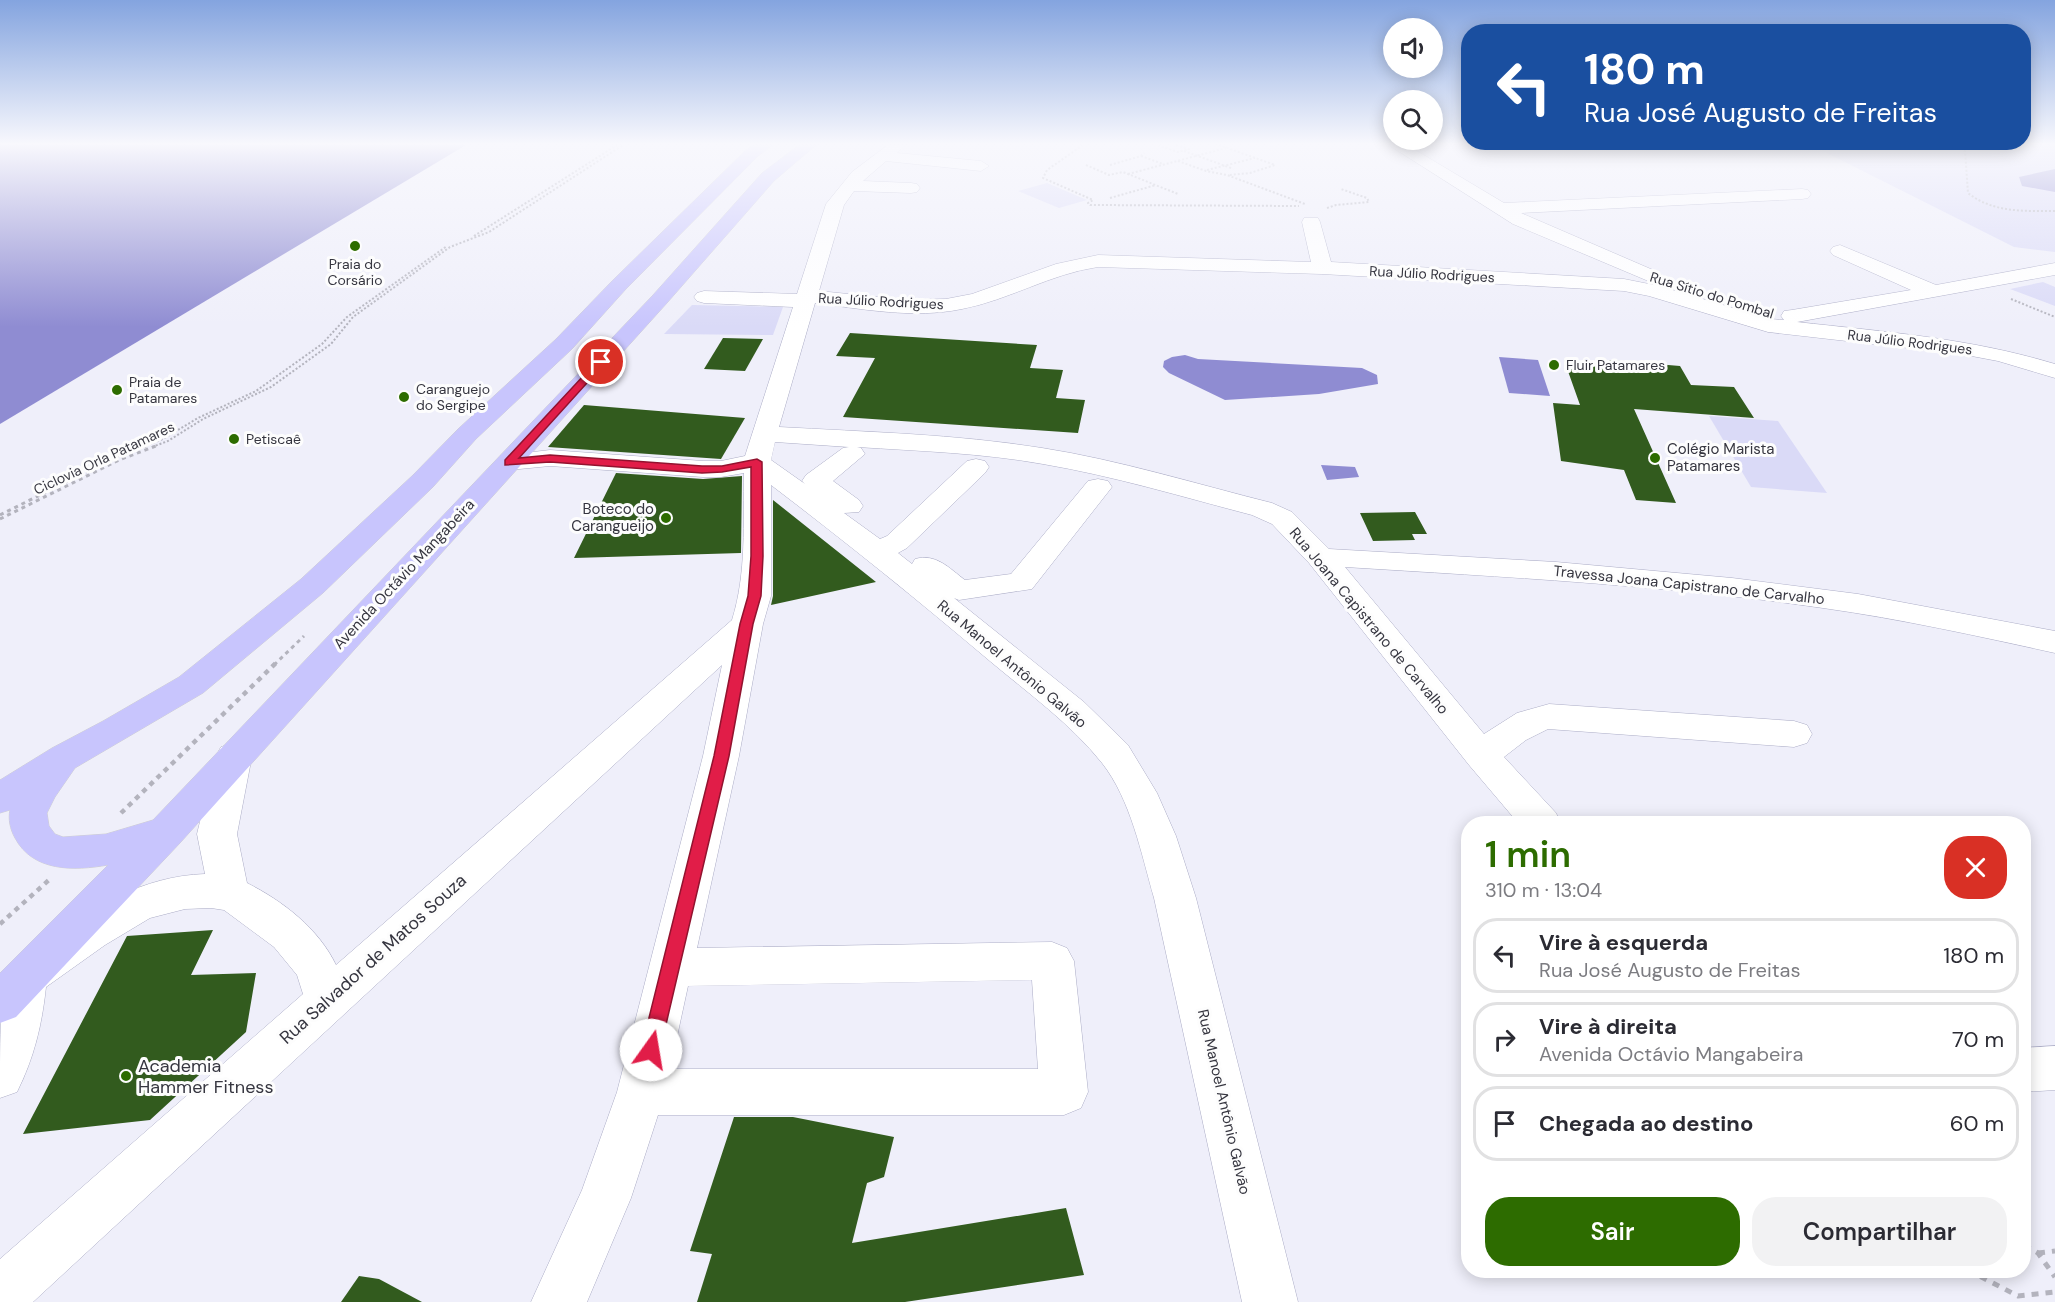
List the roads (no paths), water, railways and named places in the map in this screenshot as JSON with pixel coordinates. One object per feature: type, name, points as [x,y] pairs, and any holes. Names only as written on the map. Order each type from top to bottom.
[{"type":"main road","points":[[0,799],[65,757],[116,730],[191,685],[312,586],[467,434],[564,344],[619,285],[699,206]]},
{"type":"main road","name":"Avenida Octávio Mangabeira","points":[[13,990],[166,832],[509,462],[742,206]]},
{"type":"main road","points":[[384,517],[461,480],[509,462]]},
{"type":"main road","points":[[65,757],[39,790],[28,813],[30,830],[41,845],[62,853],[106,850],[166,832]]},
{"type":"street","points":[[559,1302],[605,1198],[642,1092],[669,967],[721,756],[747,624],[755,596],[760,448],[834,206]]},
{"type":"street","name":"Rua Sítio do Pombal","points":[[1495,206],[1536,228],[1648,275],[1765,314],[1800,315],[2055,269]]},
{"type":"street","points":[[1500,209],[1560,206]]},
{"type":"street","points":[[1636,206],[1659,220]]},
{"type":"street","points":[[1317,215],[1322,268]]},
{"type":"street","points":[[1840,251],[1934,292]]},
{"type":"street","name":"Rua Júlio Rodrigues","points":[[805,299],[917,306],[950,305],[977,299],[1064,267],[1098,261],[1322,268],[1624,285],[1652,290],[1768,325],[1961,347],[2002,355],[2055,371]]},
{"type":"street","points":[[704,297],[805,299]]},
{"type":"street","name":"Rua Joana Capistrano de Carvalho","points":[[509,462],[550,458],[722,469],[760,448],[966,446],[1043,456],[1242,502],[1281,518],[1295,529],[1482,756],[1535,816]]},
{"type":"street","name":"Rua Manoel Antônio Galvão","points":[[760,448],[948,596],[1115,754],[1138,792],[1156,836],[1176,898],[1270,1302]]},
{"type":"street","points":[[852,454],[816,481],[887,547],[976,467]]},
{"type":"street","points":[[948,596],[1021,582],[1098,487]]},
{"type":"street","name":"Travessa Joana Capistrano de Carvalho","points":[[1320,558],[1517,568],[1771,592],[1870,606],[2055,642]]},
{"type":"street","name":"Rua Salvador de Matos Souza","points":[[0,1295],[747,624]]},
{"type":"street","points":[[1482,756],[1510,732],[1530,720],[1549,716],[1794,734]]},
{"type":"street","points":[[229,893],[217,834],[234,756]]},
{"type":"street","points":[[0,1076],[19,1027],[13,990],[135,907],[161,896],[190,890],[229,893],[278,925],[306,950],[321,976],[327,1000]]},
{"type":"street","points":[[642,1092],[1064,1092],[1052,961],[669,967]]},
{"type":"street","points":[[2031,1070],[2055,1068]]},
{"type":"place","name":"Praia do Corsário","points":[[355,246]]},
{"type":"place","name":"Fluir Patamares","points":[[1554,365]]},
{"type":"place","name":"Praia de Patamares","points":[[117,390]]},
{"type":"place","name":"Caranguejo do Sergipe","points":[[404,397]]},
{"type":"place","name":"Petiscaê","points":[[234,439]]},
{"type":"place","name":"Colégio Marista Patamares","points":[[1655,458]]},
{"type":"place","name":"Boteco do Carangueijo","points":[[666,518]]},
{"type":"place","name":"Academia Hammer Fitness","points":[[126,1076]]}]
